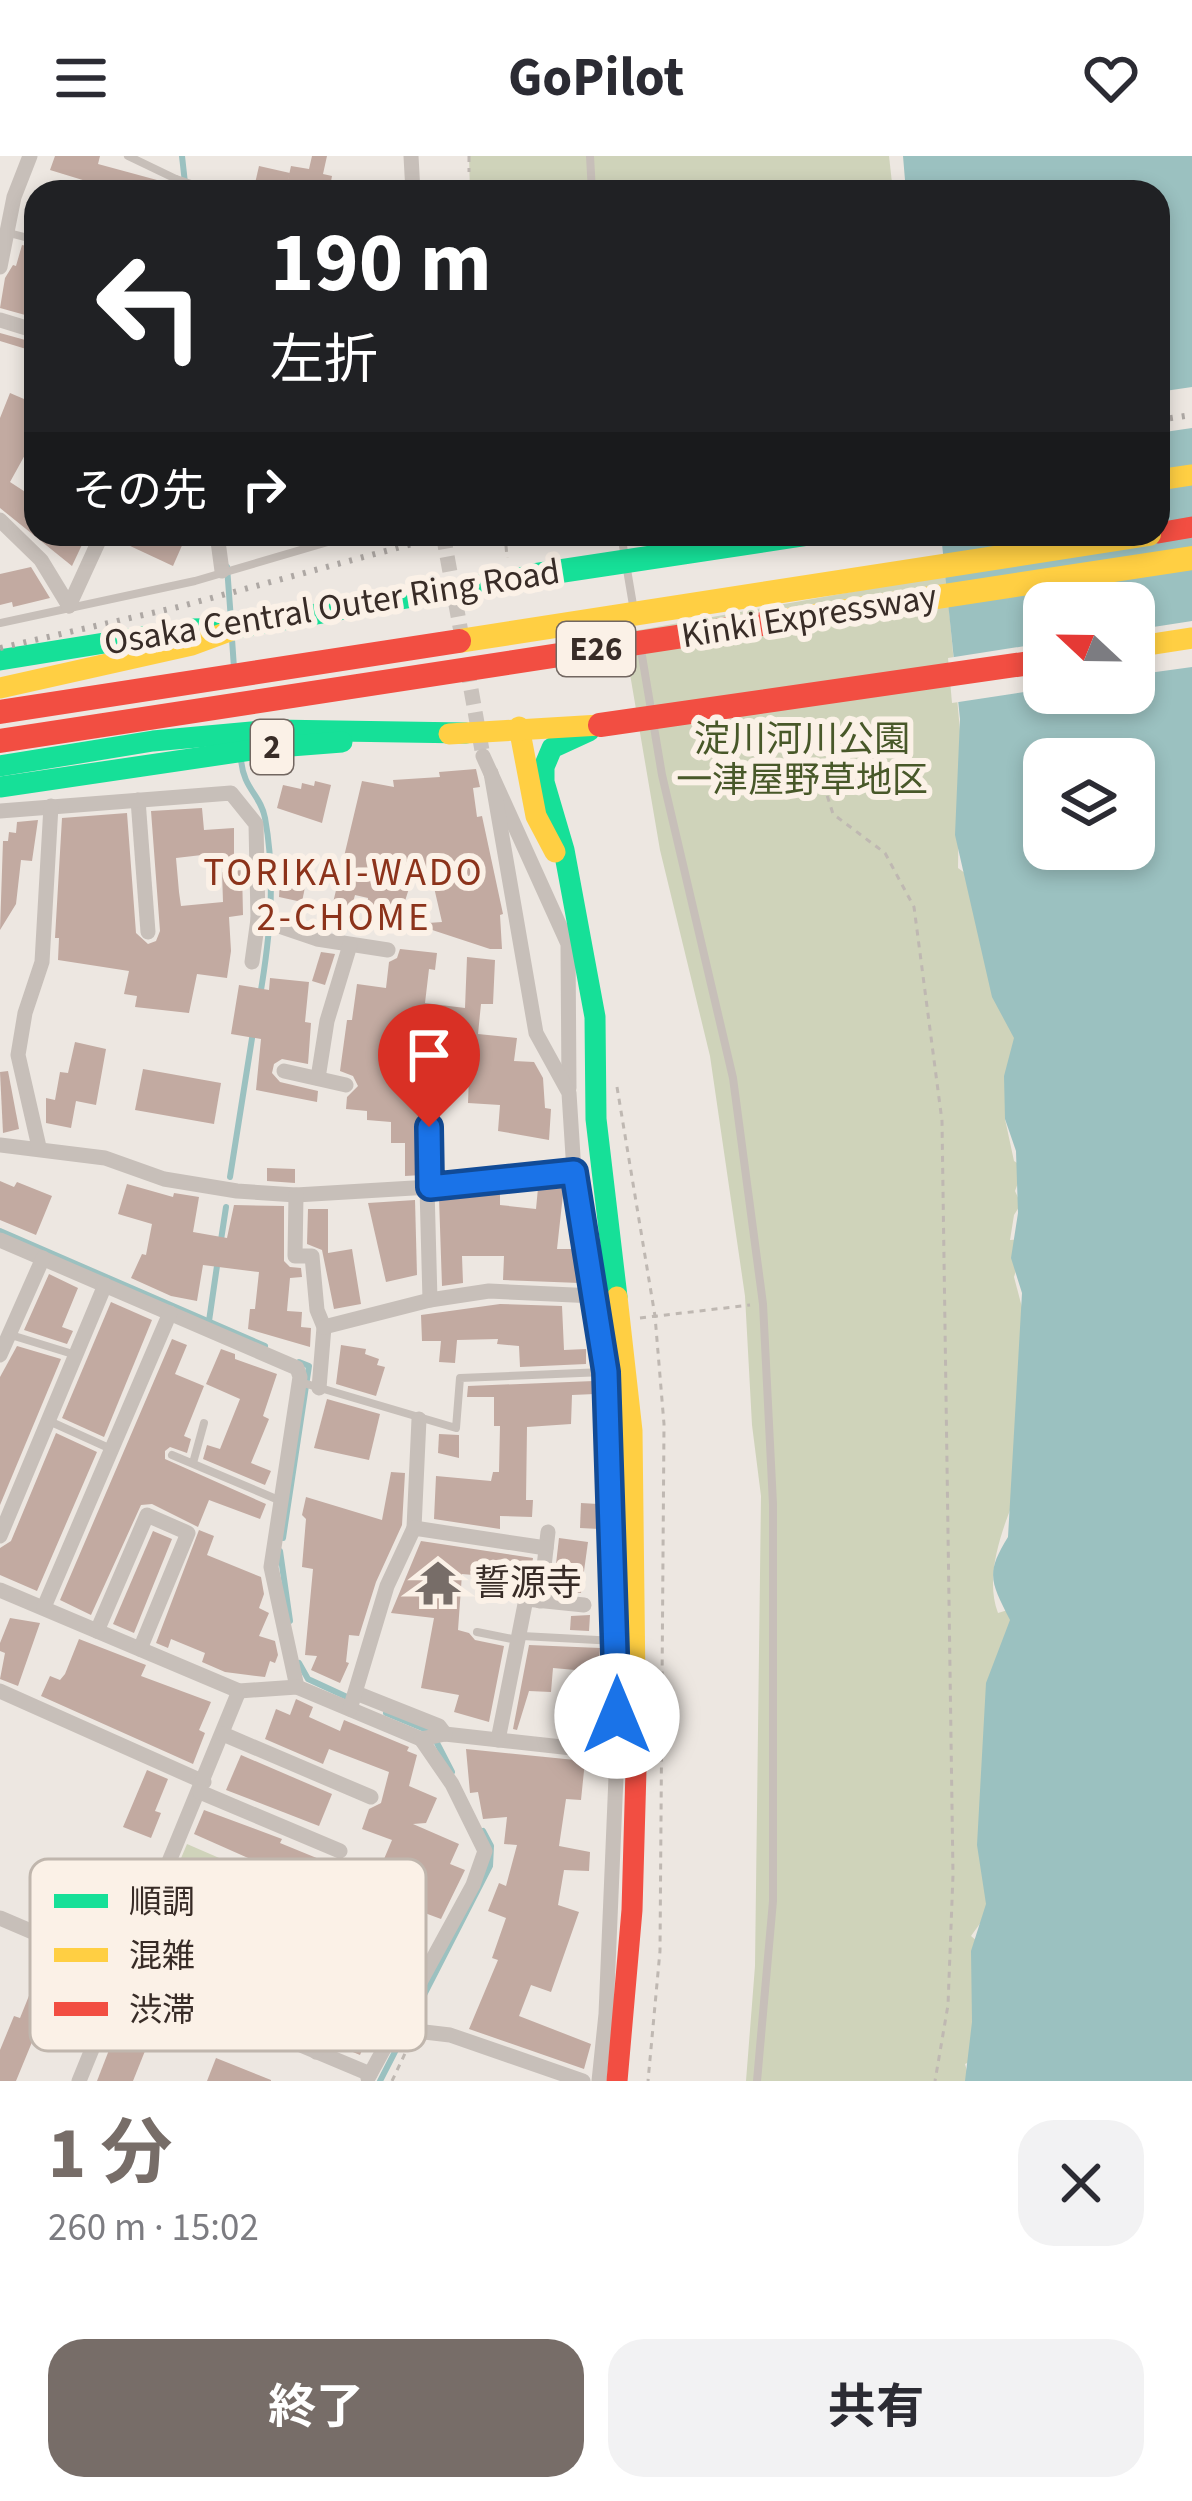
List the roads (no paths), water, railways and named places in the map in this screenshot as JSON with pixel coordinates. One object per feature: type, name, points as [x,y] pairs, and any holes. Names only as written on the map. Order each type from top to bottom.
[{"type":"main road","name":"Osaka Central Outer Ring Road","points":[[0,660],[191,629],[238,628],[727,546]]},
{"type":"main road","name":"Kinki Expressway","points":[[0,712],[1072,546]]},
{"type":"main road","name":"Kinki Expressway","points":[[0,741],[1192,558]]},
{"type":"main road","points":[[0,688],[192,645],[238,628]]},
{"type":"main road","points":[[1155,644],[1192,638]]},
{"type":"main road","name":"2","points":[[0,787],[265,748],[519,727],[549,737],[600,725],[1023,664]]},
{"type":"main road","points":[[519,727],[536,816],[568,880]]},
{"type":"main road","points":[[0,766],[153,741],[274,730],[466,733]]},
{"type":"main road","points":[[549,737],[544,782],[595,1017],[596,1119],[632,1431],[638,1714],[632,1910],[617,2081]]},
{"type":"street","points":[[0,268],[14,197],[30,156]]},
{"type":"street","points":[[0,520],[24,544]]},
{"type":"street","points":[[26,546],[70,606]]},
{"type":"street","points":[[70,606],[97,546]]},
{"type":"street","points":[[216,572],[217,546]]},
{"type":"street","points":[[483,756],[568,944],[574,1172],[606,1372],[617,1753],[599,2081]]},
{"type":"street","points":[[491,773],[536,1033],[569,1093]]},
{"type":"street","points":[[0,811],[231,793],[256,824],[258,919],[252,962]]},
{"type":"street","points":[[138,800],[148,932]]},
{"type":"street","points":[[39,1148],[18,1055],[41,962],[51,806]]},
{"type":"street","points":[[258,919],[317,939],[388,950]]},
{"type":"street","points":[[318,1078],[327,1021],[350,945]]},
{"type":"street","points":[[284,1071],[346,1085]]},
{"type":"street","points":[[0,1145],[105,1158],[164,1179],[296,1195],[574,1172]]},
{"type":"street","points":[[429,1187],[430,1300]]},
{"type":"street","points":[[296,1195],[295,1256],[311,1256],[317,1310],[324,1327],[319,1388]]},
{"type":"street","points":[[0,1240],[297,1368],[299,1381],[271,1567],[297,1688]]},
{"type":"street","points":[[0,1355],[43,1258]]},
{"type":"street","points":[[0,1536],[104,1285]]},
{"type":"street","points":[[324,1327],[430,1300],[489,1291],[595,1296]]},
{"type":"street","points":[[44,1607],[170,1312]]},
{"type":"street","points":[[353,1701],[387,1586],[414,1528],[419,1419]]},
{"type":"street","points":[[97,1631],[147,1515],[188,1533],[140,1649]]},
{"type":"street","points":[[414,1528],[547,1540],[540,1601]]},
{"type":"street","points":[[0,1590],[239,1690],[297,1688],[439,1726],[446,1734]]},
{"type":"street","points":[[498,1740],[526,1600],[584,1605]]},
{"type":"street","points":[[171,1859],[239,1690]]},
{"type":"street","points":[[0,1691],[340,1851]]},
{"type":"street","points":[[353,1701],[421,1739],[452,1784],[485,1851],[473,1885],[426,1969]]},
{"type":"street","points":[[223,1734],[371,1797]]},
{"type":"street","points":[[421,1739],[446,1734],[617,1753]]},
{"type":"street","points":[[0,1918],[30,1931]]},
{"type":"street","points":[[426,2032],[450,2035],[583,2081]]},
{"type":"street","points":[[79,2081],[91,2051]]},
{"type":"street","points":[[316,2051],[368,2078],[382,2051]]},
{"type":"lane","points":[[128,156],[176,179]]},
{"type":"lane","points":[[7,233],[24,237]]},
{"type":"lane","points":[[0,622],[195,581],[311,546]]},
{"type":"lane","points":[[623,546],[662,776],[733,1078],[764,1304],[773,1504],[772,1901],[757,2081]]},
{"type":"lane","points":[[429,1127],[429,1187]]},
{"type":"lane","points":[[9,1334],[76,1355]]},
{"type":"lane","points":[[299,1381],[455,1428],[460,1378],[606,1372]]},
{"type":"lane","points":[[48,1421],[111,1449]]},
{"type":"lane","points":[[193,1463],[204,1423]]},
{"type":"lane","points":[[172,1455],[281,1501]]},
{"type":"lane","points":[[477,1632],[616,1642]]},
{"type":"water","points":[[903,156],[1192,156],[1192,2081],[965,2081],[972,2022],[971,1951],[986,1904],[977,1845],[986,1683],[1010,1620],[993,1578],[1008,1537],[1022,1293],[1011,1258],[1018,1213],[1016,1151],[1005,1119],[1004,1076],[1014,1038],[992,997],[955,835],[960,719],[942,546],[1170,546],[1170,180],[905,180]]},
{"type":"waterway","points":[[182,156],[185,180]]},
{"type":"waterway","points":[[227,567],[231,620]]},
{"type":"waterway","points":[[232,639],[234,668]]},
{"type":"waterway","points":[[241,759],[245,778],[263,810],[270,863],[269,930],[260,996]]},
{"type":"waterway","points":[[230,1177],[253,1032]]},
{"type":"waterway","points":[[221,1240],[226,1207]]},
{"type":"waterway","points":[[0,1231],[265,1346]]},
{"type":"waterway","points":[[209,1321],[218,1259]]},
{"type":"waterway","points":[[283,1538],[309,1366],[299,1362]]},
{"type":"waterway","points":[[280,1551],[290,1621]]},
{"type":"waterway","points":[[299,1663],[308,1679],[347,1697]]},
{"type":"waterway","points":[[386,1713],[427,1730]]},
{"type":"waterway","points":[[437,1743],[452,1772]]},
{"type":"waterway","points":[[426,1991],[490,1866],[491,1846],[483,1831]]},
{"type":"waterway","points":[[380,2081],[395,2051]]},
{"type":"tunnel","points":[[445,546],[463,643]]},
{"type":"tunnel","points":[[467,667],[483,756]]},
{"type":"railway","points":[[1170,418],[1192,415]]},
{"type":"railway","points":[[0,648],[178,607],[404,546]]},
{"type":"place","name":"誓源寺","points":[[438,1583]]},
{"type":"district","name":"TORIKAI-WADO 2-CHOME","points":[[344,896]]},
{"type":"park label","name":"淀川河川公園 一津屋野草地区","points":[[802,760]]}]
